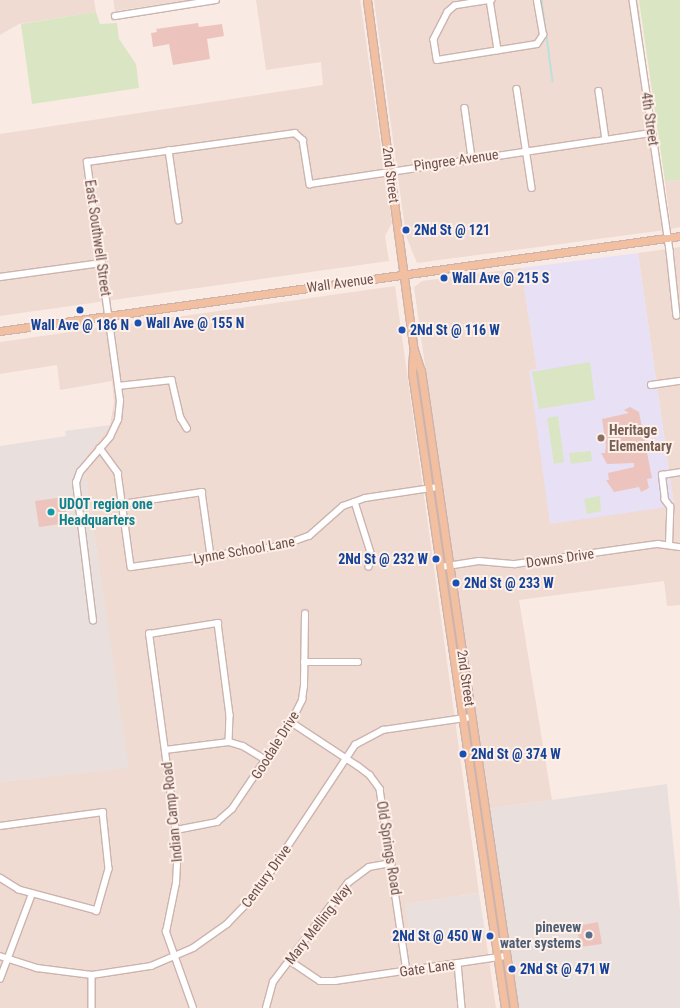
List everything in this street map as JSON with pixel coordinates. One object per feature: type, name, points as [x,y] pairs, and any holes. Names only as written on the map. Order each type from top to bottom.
[{"type":"main road","name":"2nd Street","points":[[367,0],[414,350],[421,371],[514,1008]]},
{"type":"main road","name":"Wall Avenue","points":[[0,331],[680,236]]},
{"type":"main road","name":"2nd Street","points":[[414,350],[412,373],[505,1008]]},
{"type":"street","points":[[115,16],[216,0]]},
{"type":"street","points":[[498,50],[491,0],[455,6],[448,12],[434,40],[437,60],[537,44],[543,35],[537,0]]},
{"type":"street","name":"4th Street","points":[[634,0],[668,238],[677,316]]},
{"type":"street","points":[[517,89],[532,188]]},
{"type":"street","points":[[599,91],[606,140]]},
{"type":"street","points":[[464,108],[472,158]]},
{"type":"street","name":"Pingree Avenue","points":[[87,162],[295,132],[303,140],[310,184],[472,158],[652,133]]},
{"type":"street","points":[[169,150],[179,220]]},
{"type":"street","name":"East Southwell Street","points":[[87,162],[118,386],[118,420],[100,448],[80,472],[75,494],[93,621]]},
{"type":"street","points":[[0,277],[102,263]]},
{"type":"street","points":[[118,386],[172,380],[181,418],[187,428]]},
{"type":"street","points":[[652,385],[680,381]]},
{"type":"street","points":[[100,448],[118,473],[122,504],[202,492],[212,556]]},
{"type":"street","points":[[669,545],[670,507],[665,500],[662,475],[680,472]]},
{"type":"street","name":"Lynne School Lane","points":[[122,504],[131,567],[212,556],[296,542],[309,536],[343,506],[355,502],[438,487]]},
{"type":"street","points":[[355,502],[372,556],[369,567]]},
{"type":"street","name":"Downs Drive","points":[[440,567],[479,562],[515,564],[669,545],[680,547]]},
{"type":"street","name":"Goodale Drive","points":[[176,830],[207,825],[225,816],[239,802],[291,722],[302,700],[305,614]]},
{"type":"street","name":"Indian Camp Road","points":[[193,1008],[175,956],[166,922],[178,866],[176,830],[148,634],[218,623],[230,715],[229,742]]},
{"type":"street","points":[[304,662],[358,662]]},
{"type":"street","name":"Century Drive","points":[[0,956],[37,968],[92,975],[127,972],[175,956],[227,924],[256,894],[346,758],[368,736],[383,730],[472,717]]},
{"type":"street","name":"Old Springs Road","points":[[291,722],[370,775],[380,789],[407,971]]},
{"type":"street","points":[[165,750],[229,742],[242,746],[266,760]]},
{"type":"street","points":[[0,826],[103,812],[109,869],[97,911],[32,894],[0,878]]},
{"type":"street","name":"Mary Melling Way","points":[[266,1008],[273,982],[359,872],[392,863]]},
{"type":"street","points":[[0,979],[32,894]]},
{"type":"street","name":"Gate Lane","points":[[289,960],[320,981],[348,980],[506,956]]},
{"type":"street","points":[[458,963],[462,1008]]},
{"type":"street","points":[[92,975],[92,1008]]},
{"type":"shaded area","points":[[0,0],[94,0],[96,12],[19,24],[0,35]]},
{"type":"shaded area","points":[[113,0],[191,0],[115,11]]},
{"type":"shaded area","points":[[256,0],[360,0],[392,223],[385,236],[389,261],[0,316],[0,134],[323,85],[321,62],[266,70]]},
{"type":"shaded area","points":[[374,0],[638,0],[665,230],[417,263],[406,236]]},
{"type":"shaded area","points":[[680,180],[680,227],[671,229],[665,181]]},
{"type":"shaded area","points":[[680,247],[680,605],[667,606],[664,581],[519,600],[552,800],[487,809],[414,287],[422,281],[521,268],[537,369],[529,371],[674,506],[638,253]]},
{"type":"shaded area","name":"Heritage Elementary","points":[[638,253],[674,506],[550,524],[529,371],[537,369],[521,268]]},
{"type":"shaded area","points":[[395,286],[479,893],[406,904],[410,936],[484,926],[496,1008],[0,1008],[0,782],[128,767],[83,459],[110,425],[114,402],[112,381],[60,390],[57,365],[0,374],[0,342]]},
{"type":"shaded area","name":"UDOT region one Headquarters","points":[[110,425],[83,459],[129,768],[0,782],[0,446],[66,436],[65,431]]},
{"type":"shaded area","points":[[667,784],[680,910],[680,1008],[516,1008],[487,809]]},
{"type":"shaded area","points":[[479,893],[484,926],[410,936],[405,904]]},
{"type":"green space","points":[[639,0],[680,0],[680,180],[665,181]]},
{"type":"green space","points":[[96,12],[100,24],[117,23],[119,39],[136,64],[139,88],[32,104],[21,24]]},
{"type":"green space","points":[[590,362],[595,400],[539,409],[532,372]]},
{"type":"green space","points":[[558,416],[564,462],[554,464],[547,418]]},
{"type":"green space","points":[[591,451],[592,461],[571,464],[569,453]]},
{"type":"green space","points":[[600,496],[601,511],[587,514],[584,499]]},
{"type":"building","points":[[198,23],[199,27],[222,24],[224,36],[207,39],[210,59],[173,65],[169,44],[153,47],[151,33],[157,32],[156,29]]},
{"type":"building","name":"Heritage Elementary","points":[[630,407],[639,412],[652,478],[647,479],[649,488],[641,492],[639,487],[614,492],[606,480],[609,480],[608,473],[634,467],[634,463],[607,464],[601,453],[605,453],[606,446],[602,419],[629,413],[624,410]]},
{"type":"building","name":"UDOT region one Headquarters","points":[[64,497],[68,523],[39,527],[35,501]]},
{"type":"building","name":"pinevew water systems","points":[[598,922],[602,944],[580,947],[577,926]]},
{"type":"waterway","points":[[542,0],[553,81]]},
{"type":"place","name":"2Nd St @ 121","points":[[406,230]]},
{"type":"place","name":"Wall Ave @ 215 S","points":[[444,278]]},
{"type":"place","name":"Wall Ave @ 186 N","points":[[80,310]]},
{"type":"place","name":"Wall Ave @ 155 N","points":[[138,323]]},
{"type":"place","name":"2Nd St @ 116 W","points":[[402,330]]},
{"type":"place","name":"Heritage Elementary","points":[[601,438]]},
{"type":"place","name":"UDOT region one Headquarters","points":[[51,512]]},
{"type":"place","name":"2Nd St @ 232 W","points":[[436,559]]},
{"type":"place","name":"2Nd St @ 233 W","points":[[456,583]]},
{"type":"place","name":"2Nd St @ 374 W","points":[[463,754]]},
{"type":"place","name":"pinevew water systems","points":[[589,935]]},
{"type":"place","name":"2Nd St @ 450 W","points":[[490,936]]},
{"type":"place","name":"2Nd St @ 471 W","points":[[512,969]]}]
